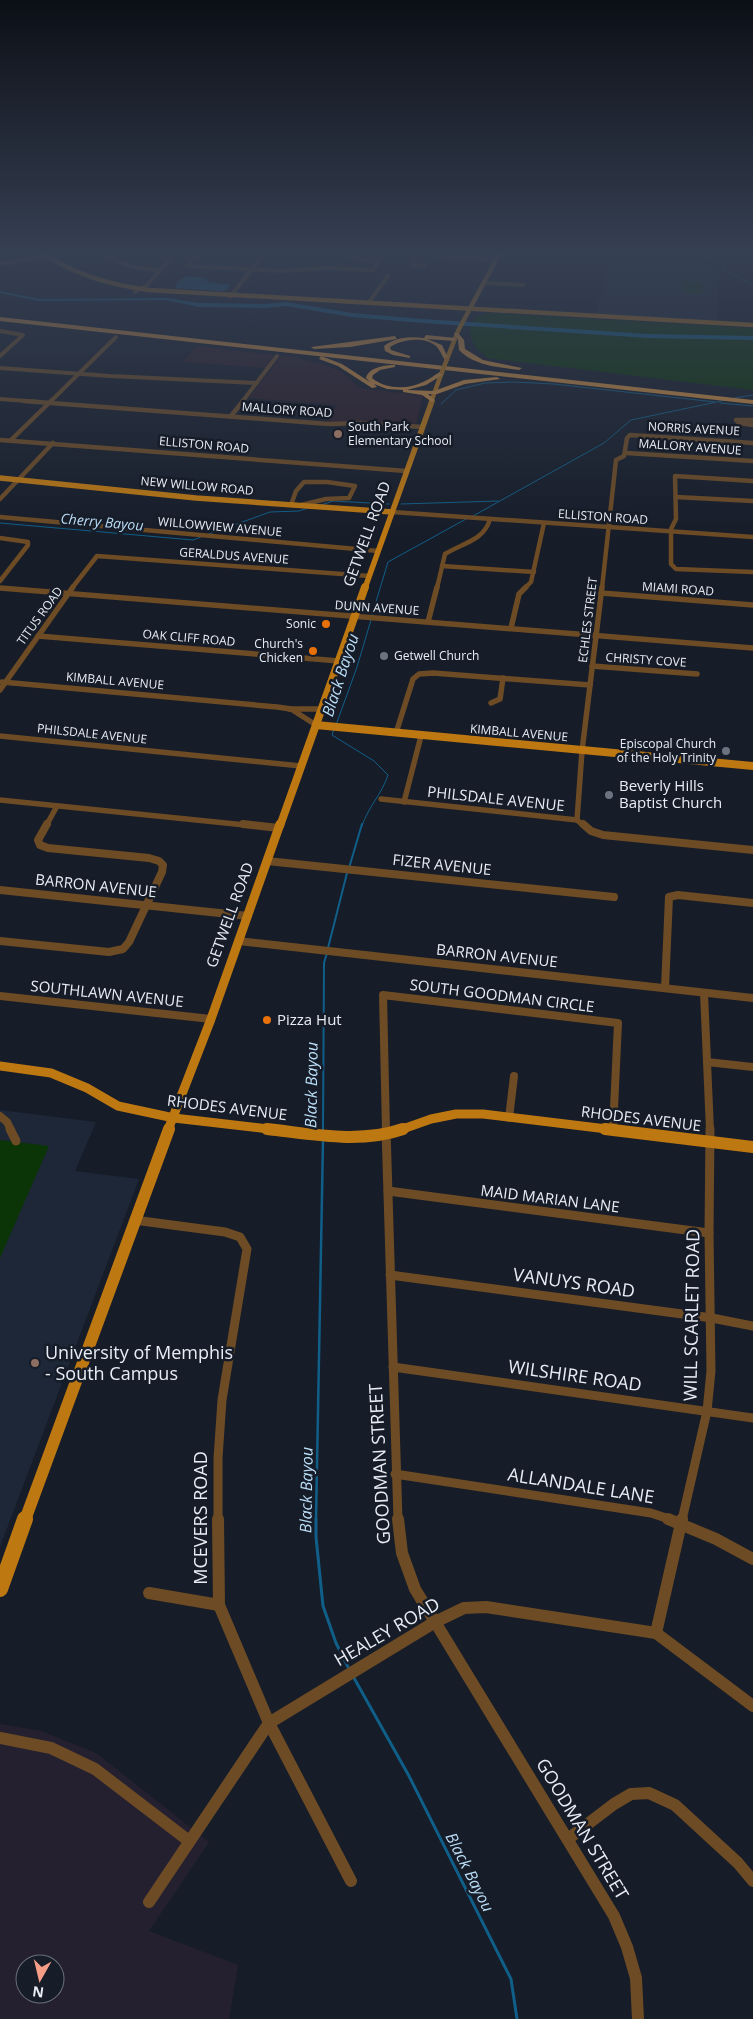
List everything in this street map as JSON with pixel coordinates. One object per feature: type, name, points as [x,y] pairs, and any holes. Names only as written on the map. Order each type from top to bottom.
[{"type":"highway","points":[[273,350],[322,359],[340,365],[374,387],[424,394],[432,400]]},
{"type":"highway","points":[[285,350],[716,396]]},
{"type":"highway","points":[[324,350],[716,396]]},
{"type":"highway","points":[[389,350],[391,353],[402,356],[522,369],[490,363],[471,356],[462,350]]},
{"type":"highway","points":[[441,350],[447,359]]},
{"type":"highway","points":[[442,373],[422,384],[407,387],[379,384],[371,381],[369,376],[371,372],[378,369],[401,366],[559,383]]},
{"type":"highway","points":[[406,391],[435,393],[457,384],[478,380],[514,379],[716,396],[753,397]]},
{"type":"highway","points":[[654,384],[753,402]]},
{"type":"main road","name":"GETWELL ROAD","points":[[0,1589],[134,1220],[211,1019],[450,350]]},
{"type":"main road","name":"NEW WILLOW ROAD","points":[[0,478],[196,498],[291,505],[394,506]]},
{"type":"main road","name":"KIMBALL AVENUE","points":[[316,726],[753,766]]},
{"type":"main road","name":"RHODES AVENUE","points":[[0,1066],[51,1073],[87,1088],[118,1106],[174,1118],[323,1135],[363,1138],[386,1135],[431,1119],[456,1114],[483,1114],[753,1148]]},
{"type":"street","points":[[11,440],[102,350]]},
{"type":"street","points":[[231,416],[277,356]]},
{"type":"street","points":[[0,368],[257,383]]},
{"type":"street","name":"MALLORY ROAD","points":[[0,399],[329,424],[361,423],[423,427]]},
{"type":"street","points":[[753,420],[736,420],[739,423],[753,425]]},
{"type":"street","name":"NORRIS AVENUE","points":[[634,435],[753,442]]},
{"type":"street","name":"ECHLES STREET","points":[[577,820],[582,750],[597,635],[616,460],[622,459],[626,453],[628,437],[634,435]]},
{"type":"street","name":"ELLISTON ROAD","points":[[0,440],[406,471]]},
{"type":"street","points":[[0,499],[53,443]]},
{"type":"street","name":"MALLORY AVENUE","points":[[626,453],[753,461]]},
{"type":"street","points":[[753,481],[676,476],[676,519],[671,531],[671,564],[676,569],[753,572]]},
{"type":"street","points":[[291,505],[292,499],[302,482],[325,482],[355,486],[349,498],[326,499],[301,505]]},
{"type":"street","points":[[676,496],[753,501]]},
{"type":"street","name":"ELLISTON ROAD","points":[[394,506],[472,518],[753,537]]},
{"type":"street","name":"WILLOWVIEW AVENUE","points":[[0,517],[378,551]]},
{"type":"street","points":[[428,622],[446,554],[453,548],[476,538],[485,531],[490,519]]},
{"type":"street","points":[[511,628],[519,594],[531,582],[544,523]]},
{"type":"street","points":[[0,538],[28,542],[28,546],[0,581]]},
{"type":"street","name":"GERALDUS AVENUE","points":[[97,556],[370,576]]},
{"type":"street","name":"TITUS ROAD","points":[[0,690],[2,682],[97,556]]},
{"type":"street","points":[[442,566],[534,572]]},
{"type":"street","name":"DUNN AVENUE","points":[[0,588],[753,648]]},
{"type":"street","name":"MIAMI ROAD","points":[[601,593],[753,605]]},
{"type":"street","name":"OAK CLIFF ROAD","points":[[38,636],[339,661]]},
{"type":"street","name":"CHRISTY COVE","points":[[592,666],[697,674]]},
{"type":"street","points":[[396,733],[413,680],[419,674],[433,672],[590,685]]},
{"type":"street","points":[[491,704],[500,699],[504,678]]},
{"type":"street","name":"KIMBALL AVENUE","points":[[2,682],[287,709],[322,709]]},
{"type":"street","name":"KIMBALL AVENUE","points":[[287,709],[316,726]]},
{"type":"street","name":"PHILSDALE AVENUE","points":[[0,736],[301,766]]},
{"type":"street","points":[[404,802],[421,736]]},
{"type":"street","name":"PHILSDALE AVENUE","points":[[381,799],[577,820],[591,831],[603,835],[753,850]]},
{"type":"street","points":[[0,800],[279,828]]},
{"type":"street","points":[[0,941],[109,952],[123,949],[129,942],[148,906],[162,872],[163,865],[159,861],[149,858],[48,848],[40,845],[38,840],[57,806]]},
{"type":"street","name":"FIZER AVENUE","points":[[267,861],[614,897]]},
{"type":"street","name":"BARRON AVENUE","points":[[0,890],[248,916]]},
{"type":"street","points":[[666,988],[669,897],[678,895],[753,903]]},
{"type":"street","name":"BARRON AVENUE","points":[[238,941],[753,998]]},
{"type":"street","name":"WILL SCARLET ROAD","points":[[656,1633],[707,1411],[711,1372],[712,1318],[709,1233],[711,1142],[704,993]]},
{"type":"street","name":"SOUTH GOODMAN CIRCLE","points":[[383,995],[618,1023],[613,1130]]},
{"type":"street","name":"GOODMAN STREET","points":[[383,995],[395,1474],[399,1534],[403,1556],[411,1579],[435,1622],[614,1916],[627,1947],[636,1978],[638,2019]]},
{"type":"street","name":"SOUTHLAWN AVENUE","points":[[0,996],[211,1019]]},
{"type":"street","points":[[707,1062],[753,1067]]},
{"type":"street","points":[[509,1118],[514,1076]]},
{"type":"street","points":[[0,1116],[7,1122],[16,1141]]},
{"type":"street","name":"MAID MARIAN LANE","points":[[388,1191],[709,1233]]},
{"type":"street","name":"MCEVERS ROAD","points":[[134,1220],[225,1232],[240,1237],[247,1249],[222,1400],[218,1458],[219,1605],[269,1723],[351,1881]]},
{"type":"street","name":"VANUYS ROAD","points":[[390,1275],[712,1318],[753,1326]]},
{"type":"street","name":"WILSHIRE ROAD","points":[[392,1367],[753,1418]]},
{"type":"street","name":"ALLANDALE LANE","points":[[395,1474],[651,1514],[682,1523],[724,1541],[753,1559]]},
{"type":"street","points":[[149,1593],[219,1605]]},
{"type":"street","name":"HEALEY ROAD","points":[[149,1902],[269,1723],[435,1622],[464,1608],[486,1607],[656,1633],[753,1706]]},
{"type":"street","points":[[0,1738],[51,1748],[95,1769],[189,1842]]},
{"type":"street","points":[[568,1840],[614,1804],[631,1794],[649,1793],[675,1805],[738,1863],[753,1881]]},
{"type":"shaded area","points":[[193,350],[233,350],[274,355],[265,368],[183,362]]},
{"type":"shaded area","points":[[282,355],[327,366],[342,372],[359,387],[423,396],[416,424],[327,422],[337,405],[249,398]]},
{"type":"shaded area","name":"University of Memphis - South Campus","points":[[0,1110],[96,1122],[75,1171],[139,1179],[0,1547]]},
{"type":"shaded area","points":[[0,1724],[41,1731],[96,1753],[209,1842],[149,1931],[238,1965],[229,2019],[0,2019]]},
{"type":"green space","points":[[479,350],[753,350],[753,390],[488,358]]},
{"type":"green space","points":[[0,1140],[49,1146],[0,1258]]},
{"type":"waterway","points":[[441,404],[456,390],[485,383],[514,382],[554,384],[715,402]]},
{"type":"waterway","name":"Black Bayou","points":[[735,398],[753,395]]},
{"type":"waterway","name":"Black Bayou","points":[[473,516],[604,443],[631,420],[726,400]]},
{"type":"waterway","points":[[720,403],[753,406]]},
{"type":"waterway","name":"Cherry Bayou","points":[[321,505],[333,501],[389,504]]},
{"type":"waterway","name":"Cherry Bayou","points":[[401,504],[498,501]]},
{"type":"waterway","name":"Cherry Bayou","points":[[209,534],[270,512],[299,511],[308,508]]},
{"type":"waterway","name":"Black Bayou","points":[[372,615],[388,562],[466,519]]},
{"type":"waterway","name":"Cherry Bayou","points":[[0,523],[193,540],[201,537]]},
{"type":"waterway","name":"Black Bayou","points":[[336,725],[357,667],[371,620]]},
{"type":"waterway","name":"Black Bayou","points":[[334,729],[332,735],[374,761],[388,775],[362,826]]},
{"type":"waterway","name":"Black Bayou","points":[[349,868],[362,824]]},
{"type":"waterway","name":"Black Bayou","points":[[328,948],[347,873]]},
{"type":"waterway","name":"Black Bayou","points":[[323,1130],[324,963],[327,953]]},
{"type":"waterway","name":"Black Bayou","points":[[316,1520],[323,1140]]},
{"type":"waterway","name":"Black Bayou","points":[[316,1520],[323,1606],[336,1643],[349,1669]]},
{"type":"waterway","name":"Black Bayou","points":[[354,1678],[409,1776],[511,1979],[517,2019]]},
{"type":"place","name":"South Park Elementary School","points":[[338,434]]},
{"type":"place","name":"Sonic","points":[[326,624]]},
{"type":"place","name":"Church's Chicken","points":[[313,651]]},
{"type":"place","name":"Getwell Church","points":[[384,656]]},
{"type":"place","name":"Episcopal Church of the Holy Trinity","points":[[726,751]]},
{"type":"place","name":"Beverly Hills Baptist Church","points":[[609,795]]},
{"type":"place","name":"Pizza Hut","points":[[267,1020]]},
{"type":"place","name":"University of Memphis - South Campus","points":[[35,1363]]}]
